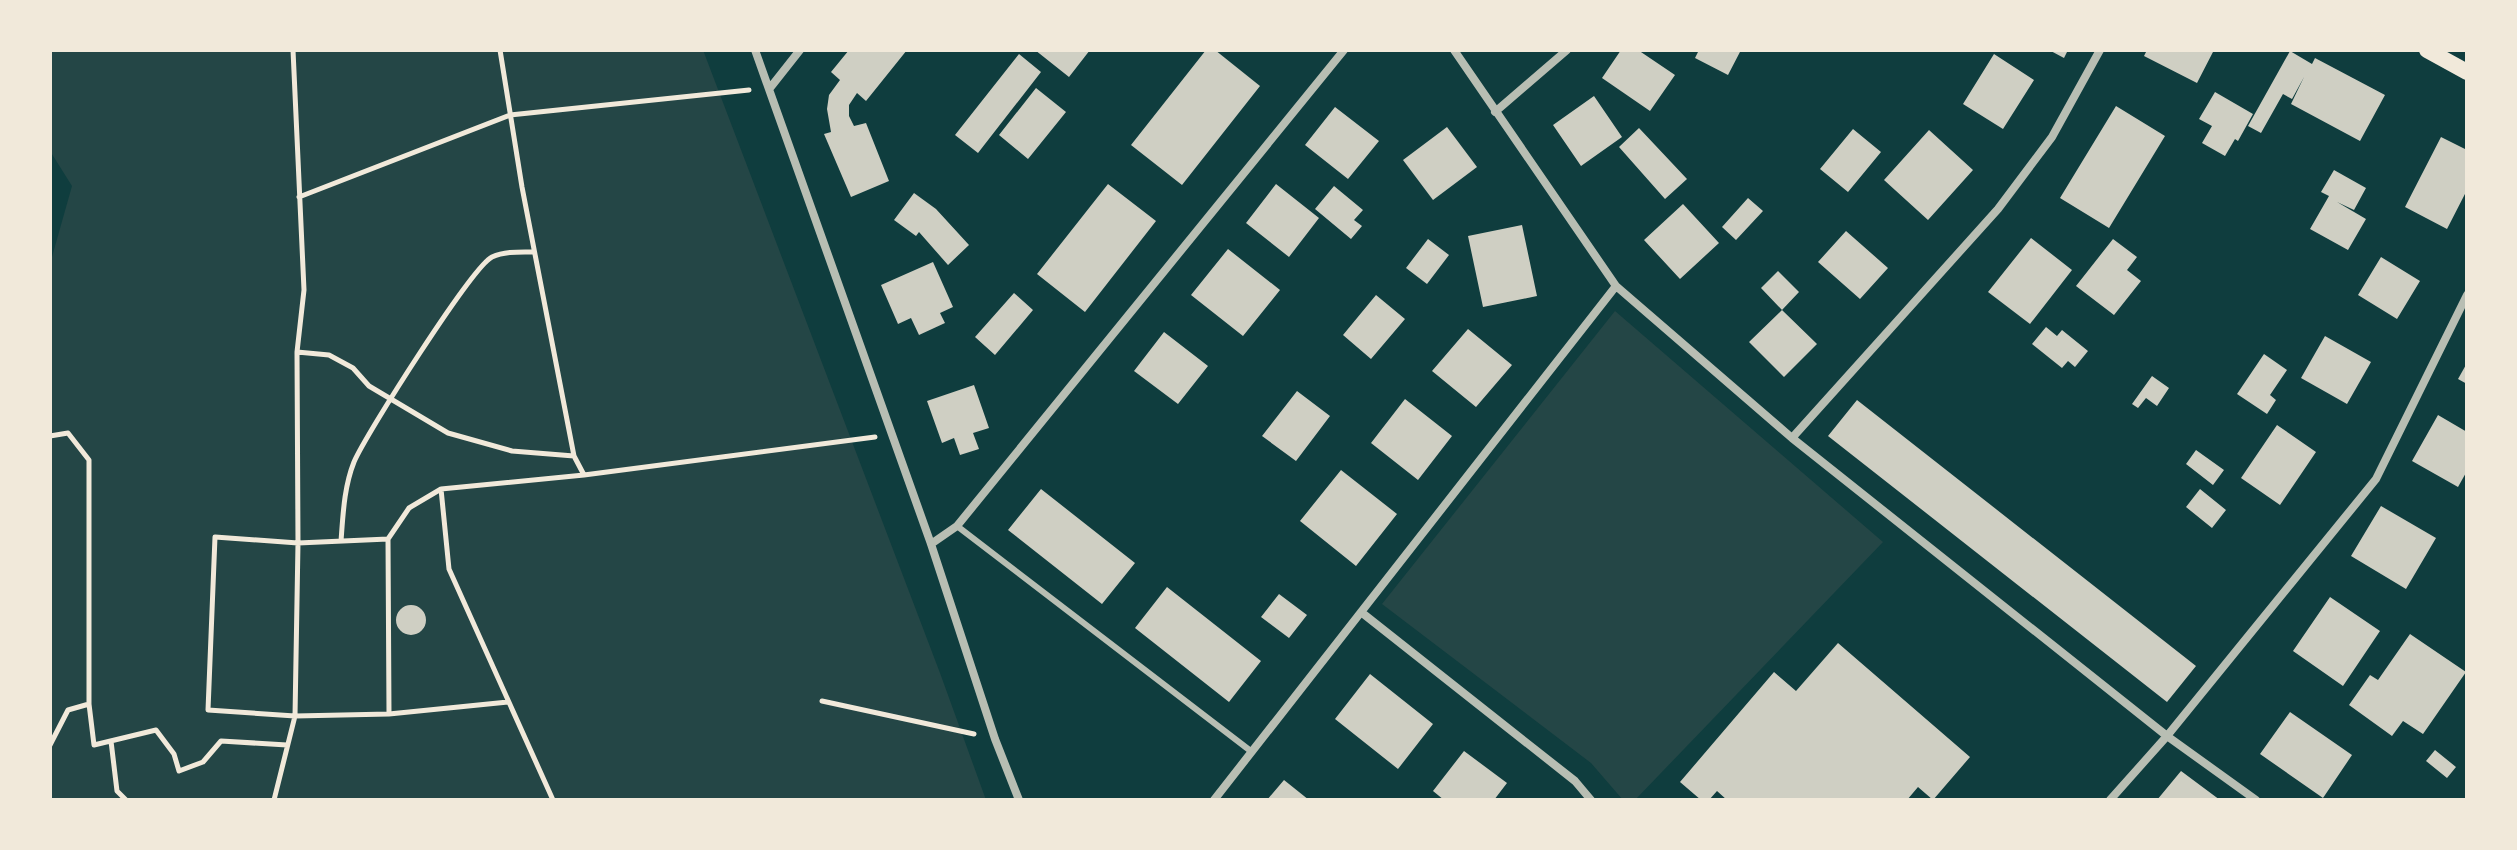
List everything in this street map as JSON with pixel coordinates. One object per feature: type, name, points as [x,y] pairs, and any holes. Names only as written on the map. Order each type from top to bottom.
[{"type":"main road","points":[[2427,50],[2467,72]]},
{"type":"street","points":[[755,50],[1019,800]]},
{"type":"street","points":[[770,88],[800,50]]},
{"type":"street","points":[[931,544],[957,526],[1344,50]]},
{"type":"street","points":[[1454,50],[1616,286],[1792,438],[2167,736],[2256,800]]},
{"type":"street","points":[[1495,112],[1567,50]]},
{"type":"street","points":[[1792,438],[1998,209],[2052,137],[2100,50]]},
{"type":"street","points":[[1214,800],[1616,286]]},
{"type":"street","points":[[2110,800],[2167,736],[2376,479],[2467,295]]},
{"type":"street","points":[[1361,612],[1575,781],[1591,800]]},
{"type":"lane","points":[[957,526],[1252,752]]},
{"type":"path","points":[[274,800],[295,716],[297,352],[304,290],[293,50]]},
{"type":"path","points":[[500,50],[534,252],[574,456],[584,475]]},
{"type":"path","points":[[299,197],[510,115],[770,88]]},
{"type":"path","points":[[341,541],[345,497],[354,463],[390,400],[489,258],[506,253],[534,252]]},
{"type":"path","points":[[297,352],[329,355],[353,368],[369,386],[390,400],[448,433],[512,451],[574,456]]},
{"type":"path","points":[[50,436],[68,433],[89,460],[89,704],[94,745],[156,730],[174,754],[179,771],[203,762],[221,741],[287,745]]},
{"type":"path","points":[[389,714],[388,539],[409,508],[441,489],[584,475],[893,435]]},
{"type":"path","points":[[441,489],[449,569],[553,800]]},
{"type":"path","points":[[388,539],[298,543],[215,537],[208,710],[295,716],[389,714],[508,702]]},
{"type":"path","points":[[822,701],[995,739]]},
{"type":"path","points":[[50,745],[68,710],[89,704]]},
{"type":"path","points":[[111,741],[117,791],[126,800]]},
{"type":"shaded area","points":[[50,50],[703,50],[986,800],[50,800],[50,264],[72,186],[50,151]]},
{"type":"shaded area","points":[[1615,311],[1883,542],[1635,800],[1623,800],[1591,763],[1382,604]]},
{"type":"building","points":[[849,50],[907,50],[866,101],[857,93],[849,105],[849,116],[854,126],[866,123],[889,181],[851,197],[824,134],[831,132],[827,109],[829,95],[840,80],[831,72]]},
{"type":"building","points":[[1035,50],[1090,50],[1069,77]]},
{"type":"building","points":[[1206,50],[1215,50],[1260,86],[1182,185],[1131,145]]},
{"type":"building","points":[[1621,50],[1638,50],[1675,75],[1650,111],[1602,78]]},
{"type":"building","points":[[1699,50],[1741,50],[1728,75],[1695,58]]},
{"type":"building","points":[[2049,50],[2068,50],[2064,58]]},
{"type":"building","points":[[2147,50],[2214,50],[2197,83],[2144,56]]},
{"type":"building","points":[[2290,51],[2312,64],[2315,58],[2385,95],[2360,141],[2291,104],[2304,77],[2292,99],[2283,94],[2261,133],[2248,126]]},
{"type":"building","points":[[1019,54],[1041,72],[978,153],[955,135]]},
{"type":"building","points":[[1994,54],[2034,80],[2003,129],[1963,104]]},
{"type":"building","points":[[1036,88],[1066,112],[1028,159],[999,135]]},
{"type":"building","points":[[2215,92],[2253,114],[2238,141],[2235,139],[2225,156],[2202,143],[2212,126],[2199,119]]},
{"type":"building","points":[[1594,96],[1622,137],[1581,166],[1553,125]]},
{"type":"building","points":[[2116,106],[2165,136],[2109,228],[2060,198]]},
{"type":"building","points":[[1335,107],[1379,141],[1348,179],[1305,145]]},
{"type":"building","points":[[1447,127],[1477,167],[1433,200],[1403,160]]},
{"type":"building","points":[[1639,128],[1687,179],[1665,199],[1619,147]]},
{"type":"building","points":[[1853,129],[1881,152],[1848,192],[1820,169]]},
{"type":"building","points":[[1929,130],[1973,170],[1928,220],[1884,180]]},
{"type":"building","points":[[2441,137],[2467,150],[2467,190],[2447,229],[2405,207]]},
{"type":"building","points":[[2334,170],[2366,188],[2354,210],[2337,202],[2366,219],[2348,250],[2310,229],[2329,196],[2321,192]]},
{"type":"building","points":[[1108,184],[1156,221],[1085,312],[1037,274]]},
{"type":"building","points":[[1276,184],[1319,218],[1289,257],[1246,223]]},
{"type":"building","points":[[1334,186],[1363,210],[1354,220],[1362,226],[1351,239],[1315,209]]},
{"type":"building","points":[[914,193],[936,209],[969,245],[948,265],[919,232],[916,236],[894,220]]},
{"type":"building","points":[[1748,198],[1763,211],[1736,240],[1722,227]]},
{"type":"building","points":[[1683,204],[1719,243],[1680,279],[1644,240]]},
{"type":"building","points":[[1522,225],[1537,296],[1483,307],[1468,236]]},
{"type":"building","points":[[1846,231],[1888,268],[1860,299],[1818,262]]},
{"type":"building","points":[[2031,238],[2072,270],[2030,324],[1988,292]]},
{"type":"building","points":[[1428,239],[1449,255],[1427,284],[1406,268]]},
{"type":"building","points":[[2113,239],[2137,257],[2127,270],[2141,281],[2114,315],[2076,286]]},
{"type":"building","points":[[1228,249],[1280,290],[1243,336],[1191,295]]},
{"type":"building","points":[[2381,257],[2420,281],[2397,319],[2358,295]]},
{"type":"building","points":[[933,262],[953,307],[940,313],[945,323],[919,335],[911,318],[898,324],[881,285]]},
{"type":"building","points":[[1778,271],[1799,292],[1782,310],[1761,288]]},
{"type":"building","points":[[1014,293],[1033,310],[995,355],[975,337]]},
{"type":"building","points":[[1376,295],[1405,319],[1371,359],[1343,335]]},
{"type":"building","points":[[1782,310],[1817,344],[1784,377],[1749,342]]},
{"type":"building","points":[[2046,327],[2057,336],[2062,330],[2088,351],[2075,367],[2068,361],[2062,368],[2032,344]]},
{"type":"building","points":[[1468,329],[1512,365],[1476,407],[1432,371]]},
{"type":"building","points":[[1164,332],[1208,366],[1178,404],[1134,371]]},
{"type":"building","points":[[2325,336],[2371,362],[2347,404],[2301,378]]},
{"type":"building","points":[[2264,354],[2287,370],[2270,395],[2276,400],[2267,414],[2237,394]]},
{"type":"building","points":[[2467,363],[2467,384],[2458,379]]},
{"type":"building","points":[[2152,376],[2169,388],[2157,406],[2146,398],[2138,408],[2132,404]]},
{"type":"building","points":[[974,385],[989,428],[973,433],[979,449],[960,455],[954,438],[942,443],[927,401]]},
{"type":"building","points":[[1297,391],[1330,416],[1296,461],[1262,436]]},
{"type":"building","points":[[1405,399],[1452,436],[1418,480],[1371,443]]},
{"type":"building","points":[[1857,400],[2196,666],[2167,702],[1828,436]]},
{"type":"building","points":[[2438,415],[2467,432],[2467,471],[2458,487],[2412,461]]},
{"type":"building","points":[[2277,425],[2316,452],[2280,505],[2241,478]]},
{"type":"building","points":[[2196,450],[2224,470],[2213,485],[2186,464]]},
{"type":"building","points":[[1341,470],[1397,514],[1356,566],[1300,521]]},
{"type":"building","points":[[1041,489],[1135,563],[1102,604],[1008,530]]},
{"type":"building","points":[[2200,489],[2226,510],[2212,528],[2186,507]]},
{"type":"building","points":[[2381,506],[2436,538],[2406,589],[2351,556]]},
{"type":"building","points":[[1167,587],[1261,661],[1229,702],[1135,628]]},
{"type":"building","points":[[1279,594],[1307,615],[1289,638],[1261,617]]},
{"type":"building","points":[[2330,597],[2380,631],[2343,686],[2293,651]]},
{"type":"building","points":[[411,605],[417,606],[425,614],[425,626],[417,634],[411,635],[405,634],[397,626],[396,620],[397,614],[405,606]]},
{"type":"building","points":[[2410,634],[2466,672],[2423,734],[2403,721],[2392,736],[2349,705],[2370,675],[2378,680]]},
{"type":"building","points":[[1838,643],[1970,757],[1933,800],[1918,787],[1907,800],[1727,800],[1717,791],[1709,800],[1701,800],[1680,782],[1774,672],[1796,691]]},
{"type":"building","points":[[1370,674],[1433,724],[1398,769],[1335,719]]},
{"type":"building","points":[[2290,712],[2352,755],[2323,798],[2260,754]]},
{"type":"building","points":[[2435,750],[2456,767],[2447,778],[2426,761]]},
{"type":"building","points":[[1464,751],[1507,783],[1494,800],[1444,800],[1433,791]]},
{"type":"building","points":[[2181,771],[2220,800],[2157,800]]},
{"type":"building","points":[[1284,780],[1309,800],[1267,800]]}]
